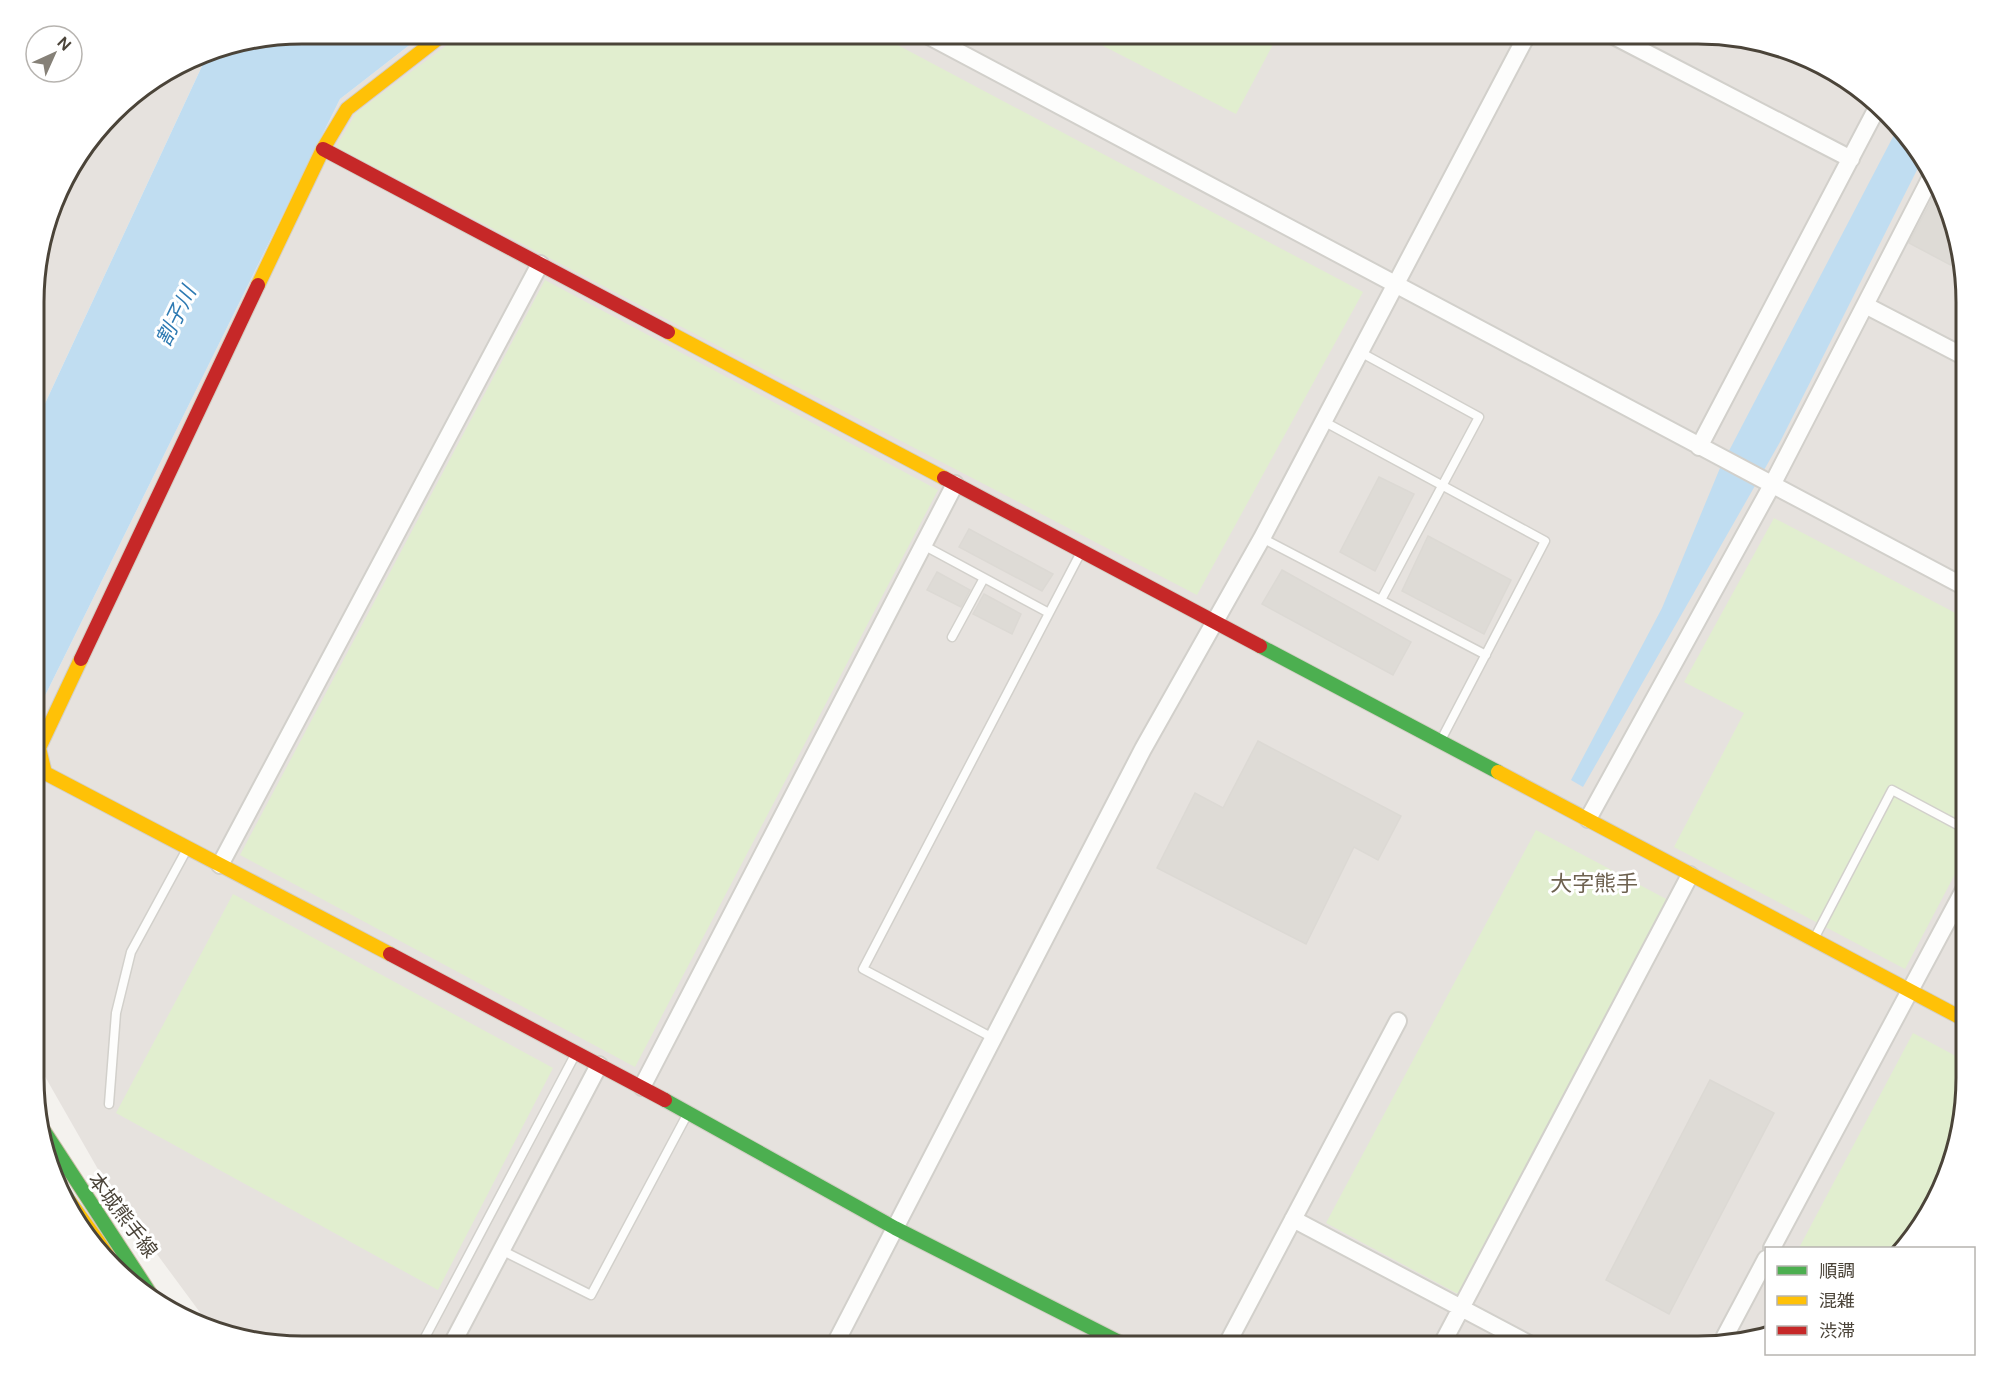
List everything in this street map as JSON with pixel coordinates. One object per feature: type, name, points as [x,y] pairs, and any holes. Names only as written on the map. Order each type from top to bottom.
[{"type":"main road","points":[[44,737],[323,150],[347,109],[431,44]]},
{"type":"main road","points":[[323,150],[1082,550],[1956,1015]]},
{"type":"main road","points":[[44,769],[45,773],[642,1087],[895,1228],[1107,1336]]},
{"type":"main road","points":[[52,1143],[140,1277]]},
{"type":"main road","name":"本城熊手線","points":[[57,1160],[156,1291]]},
{"type":"street","points":[[944,44],[1395,286],[1956,581]]},
{"type":"street","points":[[839,1336],[1143,749],[1262,538],[1522,44]]},
{"type":"street","points":[[1631,44],[1851,159]]},
{"type":"street","points":[[1699,447],[1874,114]]},
{"type":"street","points":[[1588,819],[1865,306],[1927,185]]},
{"type":"street","points":[[220,865],[540,264]]},
{"type":"street","points":[[1865,306],[1956,352]]},
{"type":"street","points":[[642,1087],[955,484]]},
{"type":"street","points":[[1446,1336],[1690,875]]},
{"type":"street","points":[[1773,1247],[1956,905]]},
{"type":"street","points":[[1231,1336],[1398,1021]]},
{"type":"street","points":[[456,1336],[599,1065]]},
{"type":"street","points":[[1293,1219],[1514,1336]]},
{"type":"street","points":[[1727,1334],[1765,1263]]},
{"type":"lane","points":[[1360,352],[1479,417],[1381,600]]},
{"type":"lane","points":[[1323,421],[1545,541],[1440,742]]},
{"type":"lane","points":[[1262,538],[1486,655]]},
{"type":"lane","points":[[923,545],[1049,613]]},
{"type":"lane","points":[[993,1038],[863,969],[1082,550]]},
{"type":"lane","points":[[952,637],[984,578]]},
{"type":"lane","points":[[1813,940],[1892,790],[1956,824]]},
{"type":"lane","points":[[109,1104],[116,1013],[131,952],[188,848]]},
{"type":"lane","points":[[426,1336],[576,1053]]},
{"type":"lane","points":[[501,1250],[591,1295],[688,1113]]},
{"type":"shaded area","points":[[411,44],[1714,44],[1748,48],[1780,57],[1811,70],[1841,87],[1880,119],[1912,158],[1921,173],[1936,203],[1947,235],[1955,285],[1956,1077],[1951,1128],[1947,1144],[1936,1176],[1912,1221],[1891,1247],[1765,1247],[1765,1327],[1748,1331],[1697,1336],[302,1336],[251,1331],[202,1316],[111,1192],[44,1075],[44,698],[340,99]]},
{"type":"shaded area","points":[[204,63],[44,406],[44,285],[48,251],[63,203],[87,158],[119,119],[158,87]]},
{"type":"green space","points":[[448,44],[896,44],[1363,292],[1197,595],[336,147],[356,113]]},
{"type":"green space","points":[[1099,44],[1273,44],[1236,114]]},
{"type":"green space","points":[[545,280],[938,490],[635,1067],[240,855]]},
{"type":"green space","points":[[1774,518],[1956,613],[1956,872],[1905,969],[1674,847],[1744,713],[1684,682]]},
{"type":"green space","points":[[1536,830],[1670,901],[1460,1295],[1326,1223]]},
{"type":"green space","points":[[233,894],[553,1068],[438,1290],[116,1113]]},
{"type":"green space","points":[[1913,1033],[1956,1056],[1955,1094],[1947,1144],[1929,1191],[1902,1234],[1891,1247],[1800,1247]]},
{"type":"water","name":"割子川","points":[[285,44],[411,44],[340,99],[44,698],[44,406],[204,63],[251,48]]},
{"type":"water","points":[[1894,135],[1918,168],[1780,442],[1583,787],[1571,780],[1662,608],[1720,468]]},
{"type":"building","points":[[1933,197],[1947,235],[1953,266],[1909,243]]},
{"type":"building","points":[[1379,477],[1414,494],[1375,571],[1340,552]]},
{"type":"building","points":[[969,529],[1053,574],[1042,591],[959,547]]},
{"type":"building","points":[[1428,536],[1511,580],[1484,634],[1402,591]]},
{"type":"building","points":[[1282,570],[1411,642],[1393,675],[1262,604]]},
{"type":"building","points":[[937,572],[970,590],[961,607],[927,590]]},
{"type":"building","points":[[984,594],[1021,614],[1012,634],[973,614]]},
{"type":"building","points":[[1258,741],[1401,816],[1378,860],[1354,847],[1306,944],[1157,868],[1195,793],[1223,808]]},
{"type":"building","points":[[1710,1080],[1774,1113],[1669,1314],[1606,1280]]},
{"type":"traffic: fast","points":[[1260,646],[1498,772]]},
{"type":"traffic: fast","points":[[665,1100],[895,1228],[1107,1336]]},
{"type":"traffic: fast","points":[[52,1143],[140,1277]]},
{"type":"traffic: slow","points":[[258,285],[323,149],[347,109],[431,44]]},
{"type":"traffic: slow","points":[[668,332],[944,478]]},
{"type":"traffic: slow","points":[[44,737],[81,659]]},
{"type":"traffic: slow","points":[[44,769],[45,773],[390,954]]},
{"type":"traffic: slow","points":[[1498,772],[1956,1015]]},
{"type":"traffic: jam","points":[[323,149],[668,332]]},
{"type":"traffic: jam","points":[[81,659],[258,285]]},
{"type":"traffic: jam","points":[[944,478],[1260,646]]},
{"type":"traffic: jam","points":[[390,954],[665,1100]]},
{"type":"district","name":"大字熊手","points":[[1594,883]]}]
